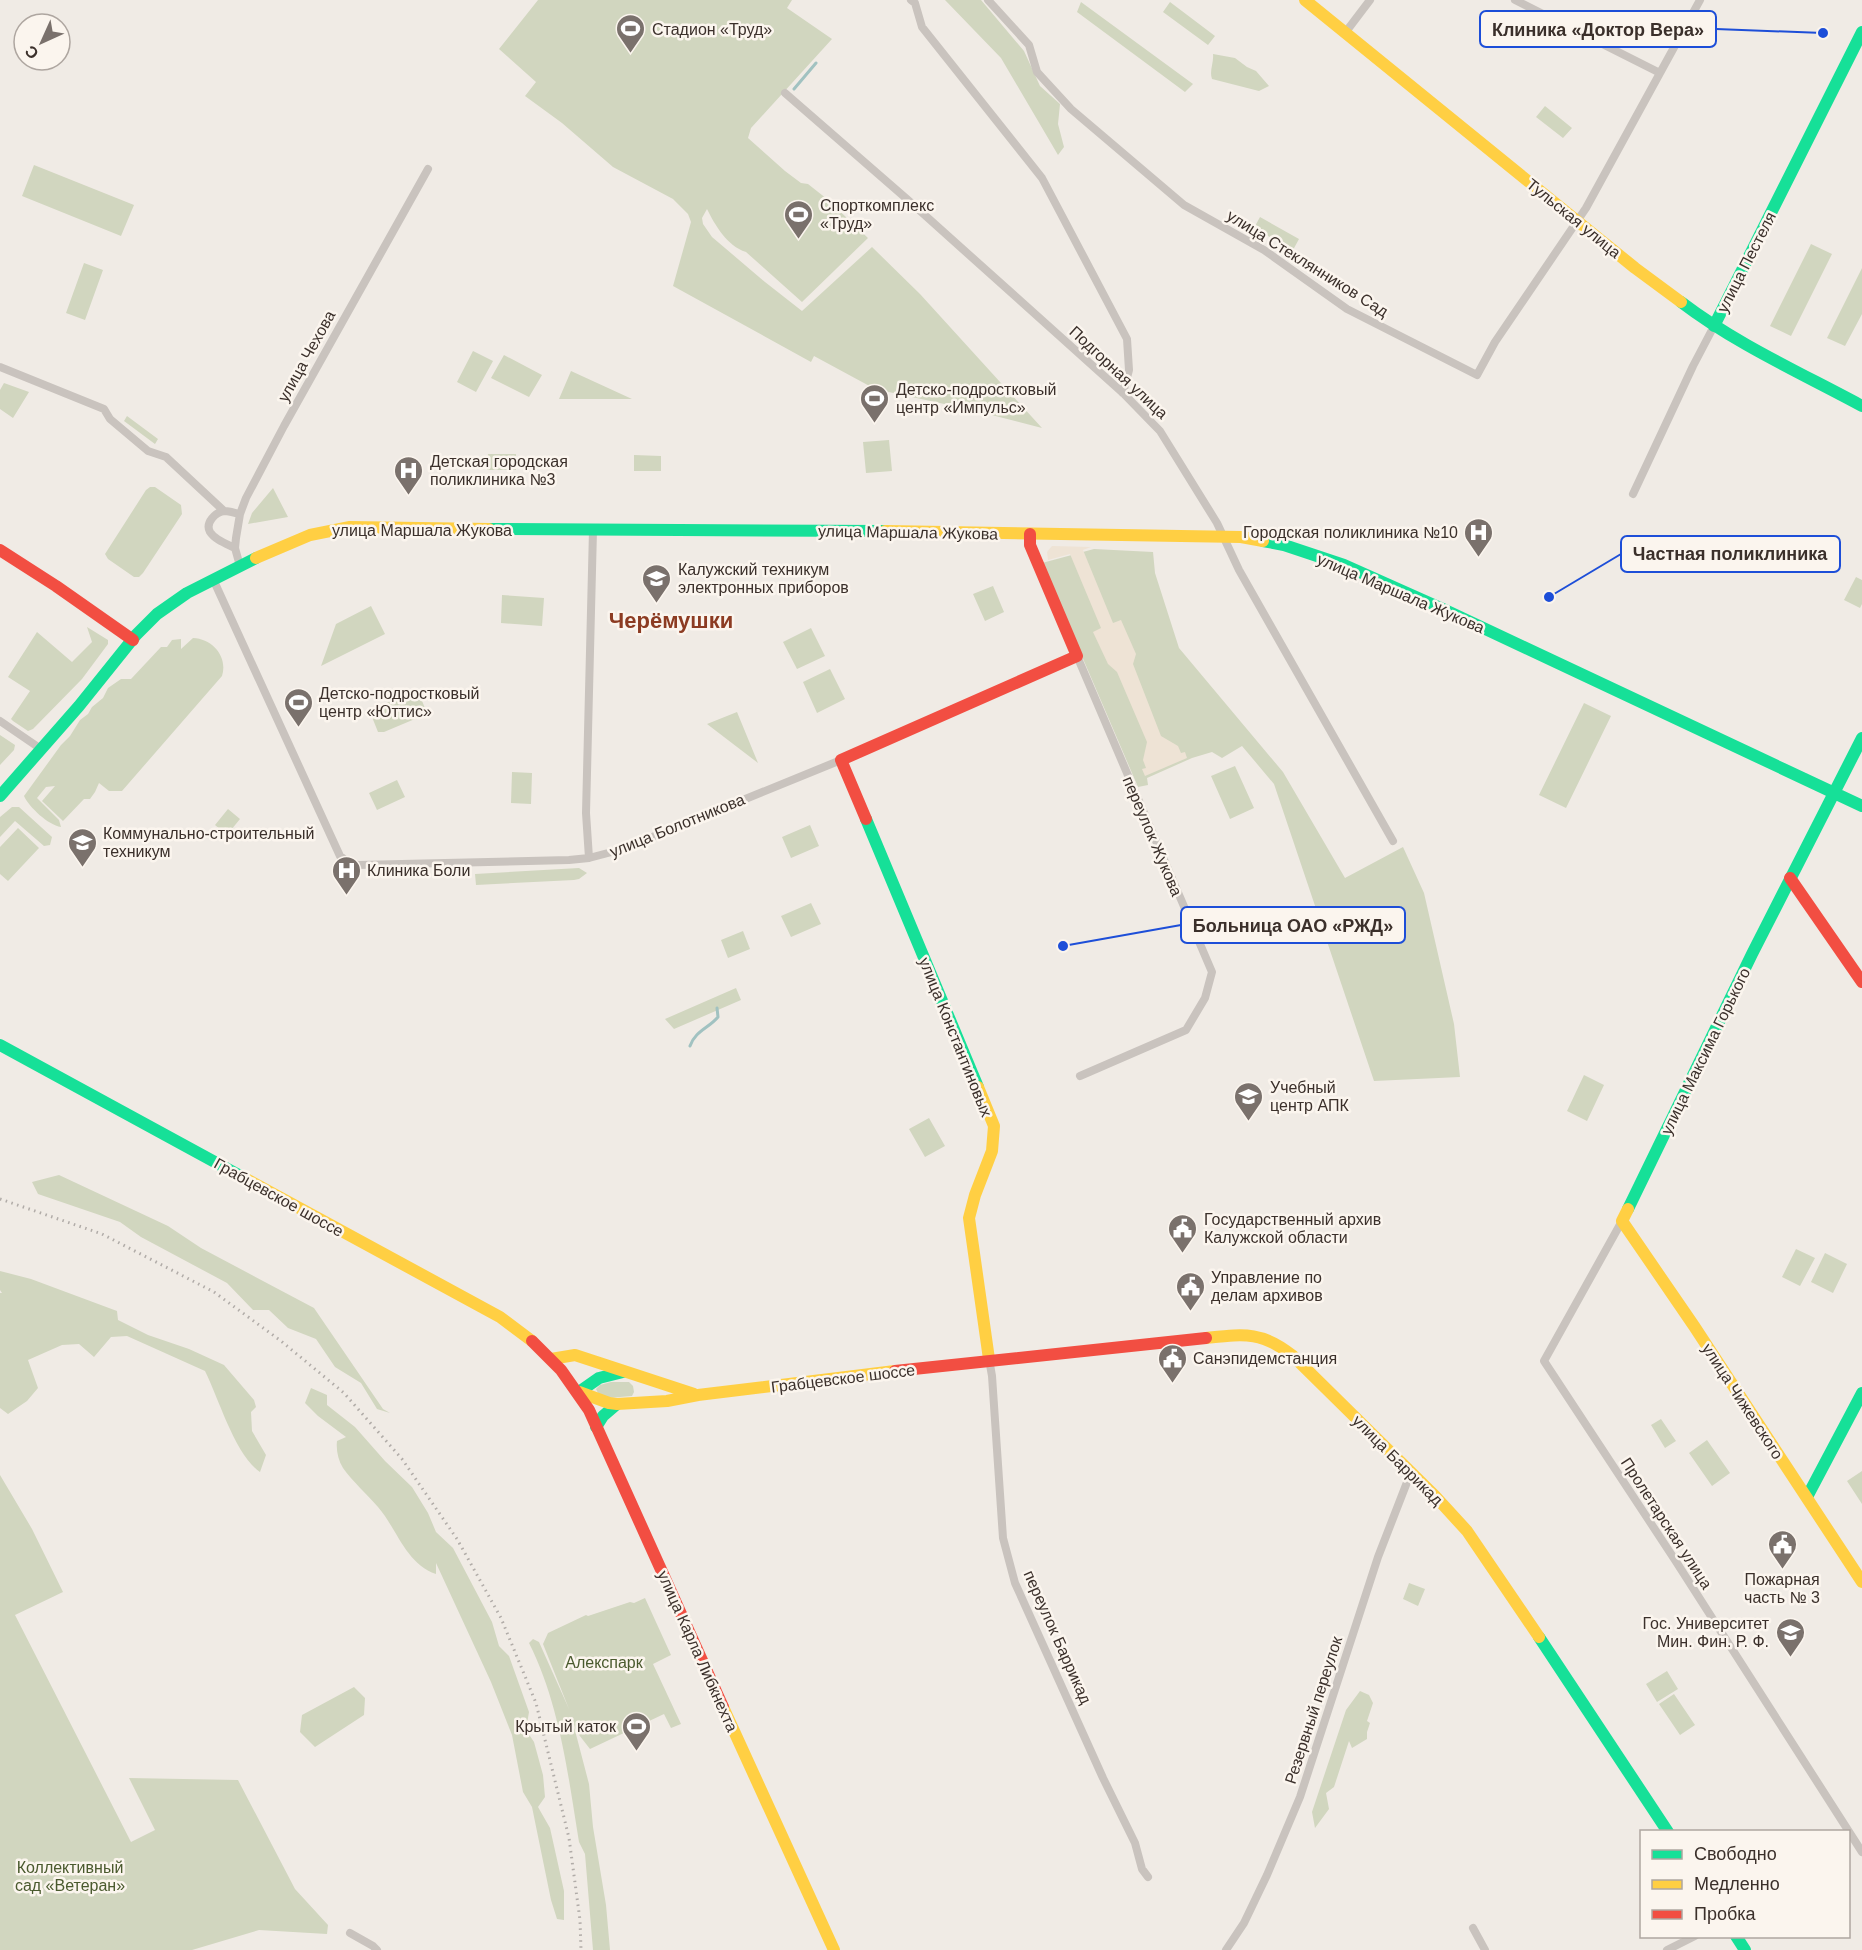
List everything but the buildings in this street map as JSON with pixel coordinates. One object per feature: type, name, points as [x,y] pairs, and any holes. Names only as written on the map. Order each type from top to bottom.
[{"type":"street","points":[[911,0],[915,3],[922,27],[1042,178],[1127,339],[1129,370],[1123,393]]},
{"type":"street","name":"улица Стеклянников Сад","points":[[988,0],[1029,45],[1037,72],[1071,109],[1184,205],[1264,250],[1358,315],[1477,375],[1495,342],[1577,220]]},
{"type":"street","name":"Тульская улица","points":[[1305,0],[1635,268],[1714,326],[1862,406]]},
{"type":"street","points":[[1344,33],[1370,0]]},
{"type":"street","points":[[1515,0],[1660,73]]},
{"type":"street","points":[[1577,220],[1586,208],[1700,0]]},
{"type":"street","name":"улица Пестеля","points":[[1632,494],[1693,366],[1861,35]]},
{"type":"street","name":"Подгорная улица","points":[[785,93],[1123,393],[1161,431],[1224,537],[1239,570],[1393,841]]},
{"type":"street","name":"улица Чехова","points":[[240,566],[235,548],[240,514],[246,498],[428,169]]},
{"type":"street","points":[[0,367],[104,409],[110,419],[148,451],[166,457],[224,511]]},
{"type":"street","points":[[235,548],[218,540],[209,530],[210,522],[216,514],[224,511],[240,514]]},
{"type":"street","name":"улица Маршала Жукова","points":[[0,796],[88,696],[133,640],[168,605],[213,579],[285,545],[318,532],[350,527],[918,531],[1241,537],[1284,545],[1344,565],[1445,610],[1862,806]]},
{"type":"street","points":[[589,858],[586,813],[593,530]]},
{"type":"street","name":"переулок Жукова","points":[[1030,534],[1030,545],[1212,972],[1204,998],[1186,1030],[1080,1076]]},
{"type":"street","points":[[0,550],[133,640]]},
{"type":"street","name":"улица Болотникова","points":[[213,579],[340,856],[349,863],[358,865],[589,858],[623,849],[841,760],[1077,656]]},
{"type":"street","points":[[0,721],[41,749]]},
{"type":"street","name":"улица Максима Горького","points":[[1544,1361],[1622,1221],[1790,878],[1862,738]]},
{"type":"street","name":"улица Константиновых","points":[[841,760],[993,1126],[994,1148],[970,1206],[969,1218],[989,1359]]},
{"type":"street","points":[[1790,878],[1862,982]]},
{"type":"street","name":"Грабцевское шоссе","points":[[0,1045],[500,1317],[525,1335],[551,1359],[575,1354],[638,1377],[698,1395]]},
{"type":"street","name":"улица Чижевского","points":[[1622,1221],[1694,1326],[1862,1582]]},
{"type":"street","name":"улица Баррикад","points":[[989,1359],[1236,1335],[1264,1336],[1279,1344],[1411,1472],[1467,1531],[1667,1830]]},
{"type":"street","name":"улица Карла Либкнехта","points":[[551,1359],[579,1392],[596,1427],[834,1950]]},
{"type":"street","name":"Грабцевское шоссе","points":[[617,1404],[667,1401],[698,1395],[989,1359]]},
{"type":"street","name":"переулок Баррикад","points":[[989,1359],[993,1387],[1003,1538],[1015,1583],[1103,1778],[1135,1843],[1142,1869],[1148,1877]]},
{"type":"street","name":"Пролетарская улица","points":[[1544,1361],[1848,1830]]},
{"type":"street","points":[[579,1392],[599,1378],[623,1372]]},
{"type":"street","points":[[634,1402],[641,1390],[638,1377]]},
{"type":"street","points":[[579,1392],[617,1404]]},
{"type":"street","points":[[1807,1497],[1862,1393]]},
{"type":"street","points":[[596,1427],[603,1416],[617,1404]]},
{"type":"street","name":"Резервный переулок","points":[[1226,1950],[1244,1923],[1268,1875],[1300,1797],[1378,1557],[1411,1472]]},
{"type":"street","name":"Пролетарская улица","points":[[1850,1833],[1862,1852]]},
{"type":"street","points":[[1473,1928],[1485,1950]]},
{"type":"street","points":[[350,1933],[377,1950]]},
{"type":"street","points":[[1667,1950],[1691,1938]]},
{"type":"green space","points":[[538,0],[792,0],[787,8],[832,39],[751,128],[748,138],[785,171],[801,183],[808,184],[827,199],[868,238],[802,302],[746,252],[727,240],[707,209],[702,218],[703,224],[712,237],[802,311],[872,247],[920,294],[1042,428],[875,389],[814,356],[811,362],[673,286],[691,222],[688,214],[673,199],[613,167],[562,123],[525,96],[536,82],[499,49]]},
{"type":"green space","points":[[945,0],[981,0],[1024,51],[1040,86],[1060,104],[1058,124],[1064,147],[1058,155],[1001,58]]},
{"type":"green space","points":[[1081,2],[1193,84],[1185,92],[1077,12]]},
{"type":"green space","points":[[1170,2],[1215,36],[1208,45],[1163,12]]},
{"type":"green space","points":[[1547,23],[1567,34],[1559,48],[1539,33]]},
{"type":"green space","points":[[1213,54],[1235,58],[1256,71],[1269,86],[1259,91],[1212,79]]},
{"type":"green space","points":[[1545,106],[1572,128],[1563,138],[1536,117]]},
{"type":"green space","points":[[34,165],[134,205],[121,236],[22,196]]},
{"type":"green space","points":[[1260,217],[1299,239],[1293,250],[1254,228]]},
{"type":"green space","points":[[1811,244],[1832,254],[1791,336],[1770,326]]},
{"type":"green space","points":[[84,263],[103,270],[85,320],[66,313]]},
{"type":"green space","points":[[1862,268],[1862,314],[1845,346],[1827,338]]},
{"type":"green space","points":[[473,351],[493,361],[476,392],[457,382]]},
{"type":"green space","points":[[504,355],[542,375],[529,397],[491,378]]},
{"type":"green space","points":[[571,371],[632,399],[559,399]]},
{"type":"green space","points":[[4,383],[29,392],[13,418],[0,409],[0,390]]},
{"type":"green space","points":[[127,416],[158,439],[155,444],[124,421]]},
{"type":"green space","points":[[889,440],[892,471],[866,473],[863,442]]},
{"type":"green space","points":[[488,454],[516,454],[516,470],[487,470]]},
{"type":"green space","points":[[634,455],[661,456],[661,471],[634,471]]},
{"type":"green space","points":[[150,487],[155,487],[181,505],[182,514],[143,573],[139,577],[134,577],[108,559],[105,554]]},
{"type":"green space","points":[[273,488],[288,517],[248,524],[252,513]]},
{"type":"green space","points":[[1094,549],[1153,552],[1155,573],[1179,648],[1283,772],[1345,878],[1403,847],[1424,893],[1454,1024],[1460,1077],[1374,1081],[1274,784],[1242,746],[1222,758],[1212,752],[1192,758],[1147,778],[1148,785],[1138,787],[1042,563]]},
{"type":"green space","points":[[1856,577],[1862,580],[1860,608],[1844,600]]},
{"type":"green space","points":[[993,586],[1004,612],[985,621],[973,594]]},
{"type":"green space","points":[[502,595],[544,598],[542,626],[501,623]]},
{"type":"green space","points":[[371,606],[385,634],[321,666],[336,624]]},
{"type":"green space","points":[[87,627],[108,640],[108,644],[82,679],[33,729],[28,731],[13,721],[11,719],[30,691],[8,677],[37,632],[72,662],[92,642]]},
{"type":"green space","points":[[811,628],[825,656],[797,669],[783,642]]},
{"type":"green space","points":[[193,638],[213,645],[217,650],[223,662],[222,676],[122,791],[109,791],[99,783],[90,799],[84,799],[63,821],[42,801],[55,786],[46,787],[37,798],[59,820],[61,827],[50,823],[40,815],[24,796],[80,720],[103,698],[108,688],[121,679],[131,679],[161,647],[167,647],[172,640],[181,639],[181,649]]},
{"type":"green space","points":[[830,669],[845,699],[817,713],[803,682]]},
{"type":"green space","points":[[412,692],[419,693],[426,711],[422,716],[384,732],[378,732],[370,712]]},
{"type":"green space","points":[[1584,703],[1611,716],[1566,808],[1539,795]]},
{"type":"green space","points":[[737,712],[758,763],[707,724]]},
{"type":"green space","points":[[0,735],[15,745],[14,750],[0,765]]},
{"type":"green space","points":[[1235,766],[1254,808],[1230,819],[1211,776]]},
{"type":"green space","points":[[512,772],[532,773],[531,804],[511,803]]},
{"type":"green space","points":[[397,780],[405,797],[377,810],[369,793]]},
{"type":"green space","points":[[12,807],[19,807],[52,837],[50,845],[44,846],[15,821],[0,837],[0,817]]},
{"type":"green space","points":[[228,809],[240,819],[227,835],[215,825]]},
{"type":"green space","points":[[810,825],[819,846],[791,858],[782,837]]},
{"type":"green space","points":[[18,828],[39,848],[8,881],[0,874],[0,847]]},
{"type":"green space","points":[[579,868],[587,873],[574,880],[476,885],[475,874]]},
{"type":"green space","points":[[811,903],[821,924],[791,937],[781,916]]},
{"type":"green space","points":[[743,931],[750,949],[728,958],[721,940]]},
{"type":"green space","points":[[736,988],[741,1000],[674,1029],[665,1019]]},
{"type":"green space","points":[[1584,1075],[1604,1085],[1587,1121],[1567,1111]]},
{"type":"green space","points":[[929,1118],[945,1146],[925,1157],[909,1129]]},
{"type":"green space","points":[[59,1175],[168,1226],[201,1248],[314,1308],[383,1409],[390,1413],[377,1409],[361,1383],[335,1367],[316,1339],[288,1328],[269,1310],[253,1310],[227,1283],[141,1237],[120,1222],[38,1194],[32,1182]]},
{"type":"green space","points":[[1796,1249],[1815,1258],[1800,1286],[1782,1277]]},
{"type":"green space","points":[[1825,1253],[1847,1264],[1833,1293],[1811,1282]]},
{"type":"green space","points":[[0,1271],[31,1279],[117,1311],[118,1320],[148,1335],[189,1349],[224,1365],[254,1400],[256,1407],[251,1412],[252,1431],[266,1455],[260,1472],[251,1464],[235,1440],[205,1371],[127,1336],[111,1337],[94,1357],[79,1344],[62,1345],[28,1360],[38,1388],[27,1401],[8,1414],[0,1408],[0,1293],[2,1293]]},
{"type":"green space","points":[[611,1382],[629,1382],[633,1386],[632,1396],[608,1398],[599,1395],[596,1389],[600,1385]]},
{"type":"green space","points":[[311,1388],[327,1395],[327,1405],[355,1427],[412,1487],[428,1513],[436,1532],[453,1548],[492,1622],[499,1646],[509,1656],[529,1712],[526,1730],[534,1742],[543,1775],[545,1797],[538,1807],[550,1828],[564,1891],[564,1920],[557,1919],[551,1900],[532,1807],[523,1792],[512,1735],[491,1682],[436,1563],[436,1574],[426,1569],[409,1554],[385,1516],[343,1468],[338,1455],[337,1441],[346,1437],[305,1403]]},
{"type":"green space","points":[[1661,1419],[1676,1441],[1665,1448],[1651,1425]]},
{"type":"green space","points":[[1707,1440],[1730,1473],[1712,1486],[1689,1453]]},
{"type":"green space","points":[[1862,1471],[1862,1504],[1847,1481]]},
{"type":"green space","name":"Коллективный сад «Ветеран»","points":[[0,1475],[32,1529],[63,1592],[15,1615],[131,1842],[155,1830],[129,1778],[238,1780],[295,1889],[328,1925],[327,1934],[259,1930],[192,1950],[0,1950]]},
{"type":"green space","points":[[1409,1583],[1425,1589],[1418,1606],[1403,1599]]},
{"type":"green space","name":"Алекспарк","points":[[645,1598],[671,1655],[653,1664],[681,1724],[671,1728],[664,1714],[590,1749],[576,1731],[572,1719],[589,1784],[593,1827],[606,1905],[610,1950],[593,1950],[585,1854],[579,1842],[562,1741],[540,1667],[529,1643],[533,1639],[539,1642],[569,1709],[543,1644],[548,1633],[586,1615]]},
{"type":"green space","points":[[1667,1671],[1678,1689],[1657,1702],[1646,1684]]},
{"type":"green space","points":[[354,1687],[365,1698],[364,1715],[315,1747],[300,1732],[302,1715]]},
{"type":"green space","points":[[1360,1691],[1369,1695],[1373,1703],[1367,1721],[1370,1723],[1367,1739],[1352,1748],[1349,1741],[1334,1787],[1326,1793],[1329,1809],[1315,1828],[1312,1812],[1346,1710]]},
{"type":"green space","points":[[1674,1694],[1695,1725],[1680,1735],[1659,1704]]},
{"type":"shaded area","points":[[1052,546],[1091,547],[1083,550],[1113,623],[1121,620],[1136,654],[1133,664],[1161,736],[1178,746],[1181,753],[1185,752],[1187,758],[1145,776],[1142,769],[1146,768],[1143,760],[1147,742],[1117,672],[1108,664],[1093,632],[1101,628],[1070,554],[1048,560],[1047,552]]},
{"type":"waterway","points":[[794,89],[816,63]]},
{"type":"waterway","points":[[690,1046],[695,1037],[718,1017],[717,1008]]},
{"type":"railway","points":[[0,1199],[102,1234],[214,1292],[281,1341],[344,1393],[402,1459],[457,1539],[501,1618],[536,1703],[569,1838],[580,1920],[581,1950]]},
{"type":"traffic: fast","points":[[1714,326],[1862,32]]},
{"type":"traffic: fast","points":[[1681,302],[1746,345],[1862,406]]},
{"type":"traffic: fast","points":[[489,529],[885,531]]},
{"type":"traffic: fast","points":[[1263,541],[1284,545],[1344,565],[1445,610],[1862,806]]},
{"type":"traffic: fast","points":[[0,796],[79,706],[136,635],[157,614],[187,593],[256,558]]},
{"type":"traffic: fast","points":[[1628,1209],[1752,954],[1862,738]]},
{"type":"traffic: fast","points":[[866,819],[978,1087]]},
{"type":"traffic: fast","points":[[0,1045],[246,1179]]},
{"type":"traffic: fast","points":[[579,1392],[599,1378],[623,1372]]},
{"type":"traffic: fast","points":[[1807,1497],[1862,1393]]},
{"type":"traffic: fast","points":[[596,1427],[603,1416],[617,1404]]},
{"type":"traffic: fast","points":[[1539,1637],[1667,1830]]},
{"type":"traffic: fast","points":[[1737,1938],[1745,1950]]},
{"type":"traffic: slow","points":[[1305,0],[1635,268],[1681,302]]},
{"type":"traffic: slow","points":[[256,558],[310,535],[350,527],[489,529]]},
{"type":"traffic: slow","points":[[885,531],[1241,537],[1263,541]]},
{"type":"traffic: slow","points":[[978,1087],[994,1126],[992,1151],[969,1218],[989,1359]]},
{"type":"traffic: slow","points":[[246,1179],[500,1317],[532,1341]]},
{"type":"traffic: slow","points":[[1628,1209],[1622,1221],[1694,1326],[1862,1582]]},
{"type":"traffic: slow","points":[[1206,1338],[1242,1335],[1262,1338],[1293,1356],[1435,1496],[1467,1531],[1539,1637]]},
{"type":"traffic: slow","points":[[551,1359],[575,1355],[694,1394]]},
{"type":"traffic: slow","points":[[579,1392],[617,1404],[667,1401],[698,1395],[895,1371]]},
{"type":"traffic: slow","points":[[723,1707],[834,1950]]},
{"type":"traffic: jam","points":[[866,819],[841,760],[1077,656],[1030,545],[1030,534]]},
{"type":"traffic: jam","points":[[0,550],[133,640]]},
{"type":"traffic: jam","points":[[1790,878],[1862,982]]},
{"type":"traffic: jam","points":[[895,1371],[1206,1338]]},
{"type":"traffic: jam","points":[[532,1341],[561,1370],[589,1410],[723,1707]]},
{"type":"place","name":"Клиника «Доктор Вера»","points":[[1823,33]]},
{"type":"place","name":"Стадион «Труд»","points":[[631,54]]},
{"type":"place","name":"Спорткомплекс «Труд»","points":[[799,240]]},
{"type":"place","name":"Детско-подростковый центр «Импульс»","points":[[875,424]]},
{"type":"place","name":"Детская городская поликлиника №3","points":[[409,496]]},
{"type":"place","name":"Городская поликлиника №10","points":[[1479,558]]},
{"type":"place","name":"Частная поликлиника","points":[[1549,597]]},
{"type":"place","name":"Калужский техникум электронных приборов","points":[[657,604]]},
{"type":"place","name":"Детско-подростковый центр «Юттис»","points":[[298,728]]},
{"type":"place","name":"Коммунально-строительный техникум","points":[[82,868]]},
{"type":"place","name":"Клиника Боли","points":[[346,896]]},
{"type":"place","name":"Больница ОАО «РЖД»","points":[[1063,946]]},
{"type":"place","name":"Учебный центр АПК","points":[[1249,1122]]},
{"type":"place","name":"Государственный архив Калужской области","points":[[1183,1254]]},
{"type":"place","name":"Управление по делам архивов","points":[[1190,1312]]},
{"type":"place","name":"Санэпидемстанция","points":[[1172,1384]]},
{"type":"place","name":"Пожарная часть № 3","points":[[1782,1570]]},
{"type":"place","name":"Гос. Университет Мин. Фин. Р. Ф.","points":[[1790,1658]]},
{"type":"place","name":"Крытый каток","points":[[637,1752]]},
{"type":"district","name":"Черёмушки","points":[[671,620]]}]
